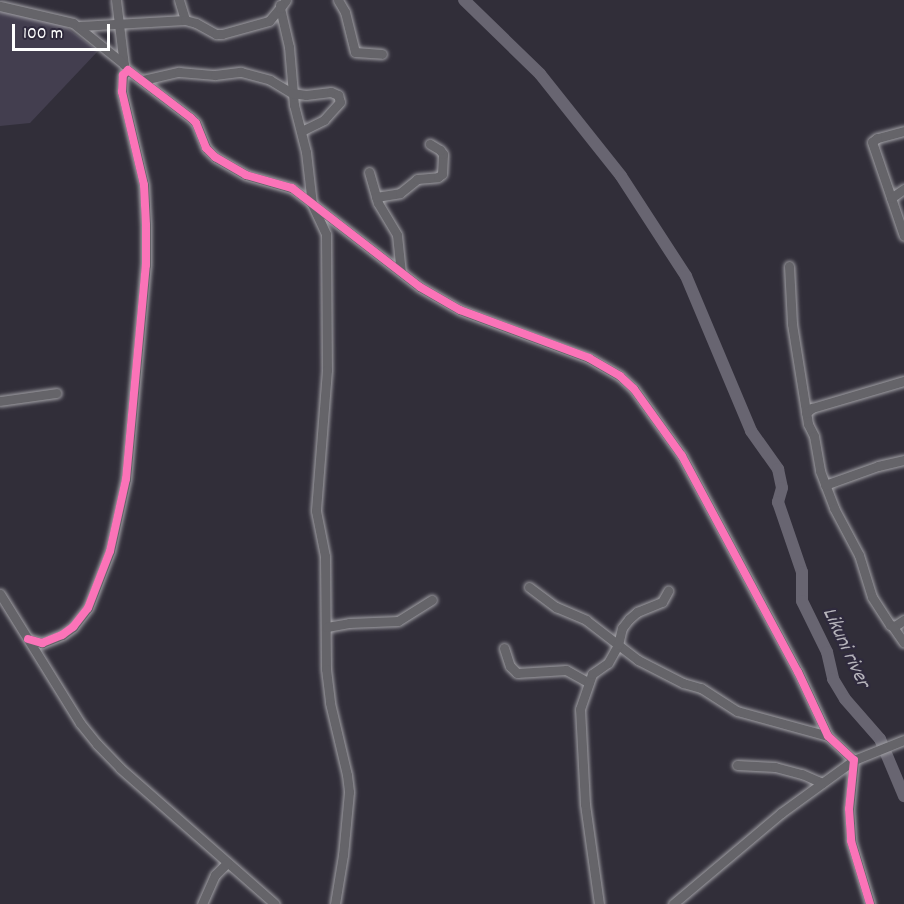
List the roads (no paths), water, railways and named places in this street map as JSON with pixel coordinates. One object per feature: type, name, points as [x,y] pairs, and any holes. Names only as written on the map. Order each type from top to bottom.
[{"type":"street","points":[[28,639],[42,643],[62,634],[73,627],[88,608],[110,551],[126,479],[146,265],[146,225],[144,185],[122,92],[125,67],[116,0]]},
{"type":"street","points":[[179,0],[185,20]]},
{"type":"street","points":[[338,0],[345,12],[355,52],[382,54]]},
{"type":"street","points":[[0,6],[60,18],[80,26],[119,26],[185,20],[216,34],[222,34],[269,21],[282,3]]},
{"type":"street","points":[[282,3],[290,47],[292,93],[301,131],[312,204],[326,234],[327,370],[316,511],[324,543],[326,669],[330,703],[349,792],[343,855],[335,904]]},
{"type":"street","points":[[80,26],[106,52],[196,123],[206,148],[215,157],[246,175],[292,188],[420,287],[460,310],[589,358],[620,376],[634,389],[682,456],[798,672],[828,736],[854,760]]},
{"type":"street","points":[[143,80],[179,72],[215,75],[241,72],[270,80],[292,93],[306,95],[331,92],[340,98],[340,102],[324,120],[301,131]]},
{"type":"street","points":[[904,131],[873,140],[904,237]]},
{"type":"street","points":[[376,197],[400,193],[417,179],[438,177],[442,174],[443,154],[430,144]]},
{"type":"street","points":[[369,172],[376,197],[397,235],[400,272]]},
{"type":"street","points":[[891,198],[904,189]]},
{"type":"street","points":[[789,266],[792,324],[806,413],[825,485],[859,555],[872,597],[904,643]]},
{"type":"street","points":[[806,413],[812,408],[904,381]]},
{"type":"street","points":[[0,401],[56,393]]},
{"type":"street","points":[[825,485],[904,459]]},
{"type":"street","points":[[529,588],[556,607],[586,620],[638,660],[683,683],[701,688],[737,711],[828,736]]},
{"type":"street","points":[[599,904],[585,804],[579,714],[592,674],[609,663],[618,645],[619,635],[629,619],[637,612],[662,602],[668,591]]},
{"type":"street","points":[[0,594],[97,744],[227,863],[276,904]]},
{"type":"street","points":[[327,627],[349,623],[398,621],[432,600]]},
{"type":"street","points":[[893,627],[904,620]]},
{"type":"street","points":[[504,648],[510,666],[517,673],[566,670],[589,683]]},
{"type":"street","points":[[673,904],[705,875],[854,760],[889,744],[904,740]]},
{"type":"street","points":[[854,760],[849,809],[851,841],[870,904]]},
{"type":"street","points":[[737,765],[775,767],[802,774],[822,783]]},
{"type":"street","points":[[202,904],[215,875],[227,863]]},
{"type":"waterway","name":"Likuni river","points":[[464,0],[540,74],[621,176],[686,276],[751,431],[778,469],[782,488],[778,502],[802,572],[802,601],[827,652],[833,679],[845,699],[880,739],[904,796]]}]
